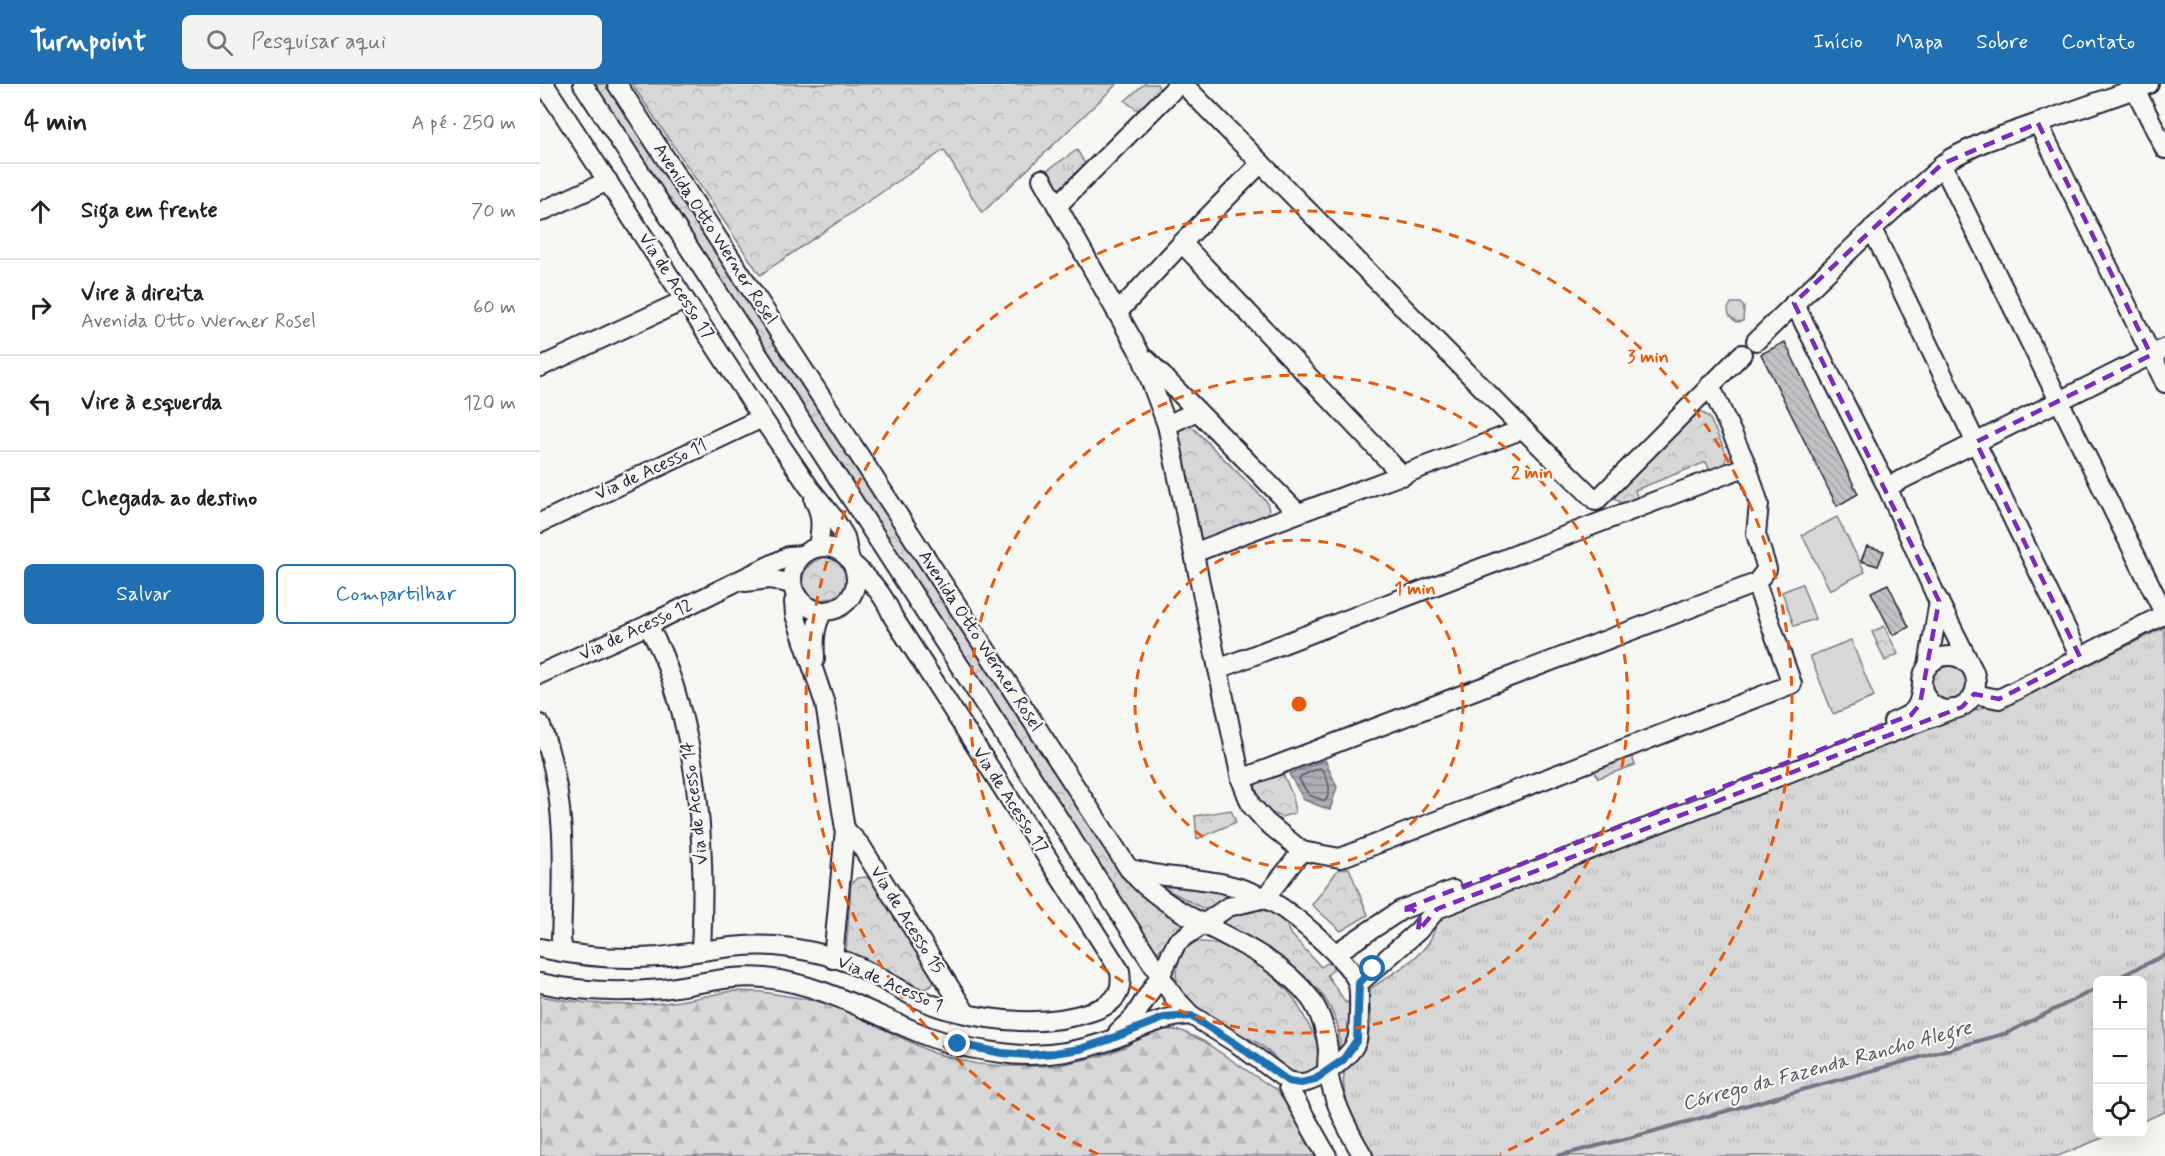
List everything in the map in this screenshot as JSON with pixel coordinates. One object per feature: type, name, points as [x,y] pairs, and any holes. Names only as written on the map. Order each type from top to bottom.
[{"type":"street","name":"Via de Acesso 17","points":[[543,84],[762,418],[845,537],[852,562],[878,589],[886,601],[893,617],[1120,971],[1120,985]]},
{"type":"street","name":"Avenida Otto Werner Rosel","points":[[583,84],[1174,997],[1191,1016],[1288,1081]]},
{"type":"street","name":"Avenida Otto Werner Rosel","points":[[617,84],[1129,869],[1149,889],[1203,924],[1257,953],[1297,983],[1320,1013],[1328,1050],[1327,1070],[1339,1109],[1363,1156]]},
{"type":"street","points":[[1057,206],[1181,84],[1611,518]]},
{"type":"street","points":[[1756,341],[1942,164],[1984,142],[2142,87],[2165,149]]},
{"type":"street","points":[[2038,123],[2158,351],[2165,383]]},
{"type":"street","points":[[1117,313],[1261,163]]},
{"type":"street","points":[[1942,164],[2165,615],[1999,699],[1974,694]]},
{"type":"street","points":[[1042,179],[1142,355],[1167,425],[1241,779],[1251,806],[1266,822],[1302,851],[1340,858],[1792,684],[1756,583]]},
{"type":"street","points":[[540,212],[608,180]]},
{"type":"street","points":[[1872,229],[2080,657]]},
{"type":"street","points":[[1182,243],[1403,476]]},
{"type":"street","points":[[540,367],[685,300]]},
{"type":"street","points":[[1359,983],[1418,931],[1437,909],[1962,707],[1974,694],[1976,687],[1974,672],[1887,487],[1794,303]]},
{"type":"street","points":[[1887,487],[2158,351]]},
{"type":"street","points":[[1596,501],[1742,354]]},
{"type":"street","points":[[1142,355],[1297,512]]},
{"type":"street","points":[[1241,779],[1756,583],[1767,569],[1756,534],[1759,504],[1748,466],[1710,385]]},
{"type":"street","points":[[1167,425],[1197,411]]},
{"type":"street","name":"Via de Acesso 11","points":[[540,523],[762,418]]},
{"type":"street","points":[[1194,553],[1297,512],[1403,476],[1523,429]]},
{"type":"street","points":[[1218,669],[1748,466]]},
{"type":"street","name":"Via de Acesso 17","points":[[809,487],[821,515],[818,547]]},
{"type":"street","points":[[830,546],[840,550],[852,562],[857,575],[854,593],[841,607],[823,611],[804,604],[795,591],[792,573],[795,563],[802,555],[818,547],[830,546]]},
{"type":"street","name":"Via de Acesso 12","points":[[540,674],[648,626],[789,556],[802,555]]},
{"type":"street","name":"Via de Acesso 12","points":[[731,585],[763,579],[795,591]]},
{"type":"street","name":"Via de Acesso 15","points":[[795,591],[795,615],[816,676],[830,732],[845,829],[833,958]]},
{"type":"street","name":"Via de Acesso 17","points":[[854,593],[868,599],[893,617]]},
{"type":"street","points":[[1336,953],[1401,909],[1911,715],[1920,704],[1939,601]]},
{"type":"street","name":"Via de Acesso 15","points":[[816,676],[814,633],[823,611]]},
{"type":"street","name":"Via de Acesso 14","points":[[648,626],[663,656],[671,679],[691,750],[701,836],[704,889],[701,951]]},
{"type":"street","points":[[1928,666],[1941,657],[1949,656],[1964,660],[1974,672]]},
{"type":"street","points":[[1922,685],[1929,701],[1936,706],[1953,709]]},
{"type":"street","points":[[540,724],[554,770],[563,840],[561,939],[563,952]]},
{"type":"street","name":"Via de Acesso 15","points":[[845,829],[861,846],[966,1013]]},
{"type":"street","points":[[1105,1041],[1134,1017],[1160,976],[1177,942],[1228,907],[1265,898],[1302,851]]},
{"type":"street","points":[[1129,869],[1163,876],[1190,877],[1226,883],[1265,898],[1277,904],[1336,953],[1359,983],[1357,1040],[1343,1060],[1314,1080],[1301,1083],[1288,1081],[1288,1087],[1327,1156]]},
{"type":"street","points":[[1401,909],[1412,909],[1420,915],[1422,925],[1418,931]]},
{"type":"street","name":"Via de Acesso 1","points":[[540,948],[629,958],[741,945],[775,946],[808,951],[856,966],[929,1003],[948,1010],[1000,1019],[1031,1021],[1069,1018],[1106,1005],[1113,1000],[1120,985]]},
{"type":"street","points":[[540,983],[589,991],[618,992],[737,977],[766,978],[824,991],[943,1042],[1002,1053],[1029,1055],[1080,1049],[1164,1018],[1191,1016]]},
{"type":"highlighted area","points":[[2038,123],[2151,355],[1976,442],[2080,657],[1999,699],[1974,694],[1962,707],[1437,909],[1418,931],[1420,915],[1412,909],[1401,910],[1911,715],[1920,704],[1939,601],[1794,303],[1942,164]]},
{"type":"green space","points":[[590,84],[609,84],[1158,907],[1181,922],[1182,924],[1155,955]]},
{"type":"green space","points":[[632,84],[1117,84],[982,213],[944,150],[760,275]]},
{"type":"green space","points":[[1144,84],[1157,84],[1160,91],[1140,112],[1125,101]]},
{"type":"green space","points":[[1077,150],[1088,169],[1058,190],[1046,171]]},
{"type":"green space","points":[[1731,303],[1740,303],[1744,307],[1743,321],[1736,322],[1729,315],[1728,309]]},
{"type":"green space","points":[[1698,410],[1709,417],[1727,455],[1724,465],[1710,471],[1706,462],[1635,490],[1638,500],[1622,503],[1616,500],[1613,493]]},
{"type":"green space","points":[[1186,425],[1193,428],[1267,502],[1269,511],[1267,515],[1206,541],[1196,535],[1174,430]]},
{"type":"green space","points":[[1837,517],[1865,572],[1830,590],[1802,535]]},
{"type":"green space","points":[[826,556],[836,558],[843,563],[847,571],[847,579],[838,595],[828,599],[815,599],[804,590],[804,573],[810,564]]},
{"type":"green space","points":[[1802,584],[1815,619],[1794,626],[1782,592]]},
{"type":"green space","points":[[1884,626],[1898,654],[1885,661],[1872,632]]},
{"type":"green space","points":[[2165,627],[2165,1112],[2147,1119],[2147,976],[2093,976],[2093,1138],[2102,1138],[2058,1156],[1374,1156],[1347,1102],[1343,1080],[1345,1070],[1369,1030],[1370,989],[1410,962],[1424,949],[1444,913],[1987,706],[2001,708]]},
{"type":"green space","points":[[1851,640],[1874,697],[1833,714],[1810,656]]},
{"type":"green space","points":[[1949,665],[1961,671],[1967,683],[1961,695],[1949,701],[1937,695],[1931,683],[1937,671]]},
{"type":"green space","points":[[1631,754],[1635,765],[1598,778],[1593,767]]},
{"type":"green space","points":[[1283,774],[1292,794],[1295,813],[1281,817],[1268,811],[1255,795],[1256,783]]},
{"type":"green space","points":[[1231,810],[1236,822],[1197,839],[1195,816]]},
{"type":"green space","points":[[1349,868],[1368,915],[1341,931],[1312,905],[1338,870]]},
{"type":"green space","points":[[866,877],[874,882],[935,981],[931,986],[920,991],[850,958],[846,952],[851,884],[857,878]]},
{"type":"green space","points":[[1159,883],[1223,889],[1226,895],[1222,902],[1204,909],[1160,886]]},
{"type":"green space","points":[[1253,909],[1276,914],[1321,967],[1327,963],[1333,965],[1333,970],[1327,975],[1346,1003],[1350,1001],[1355,1037],[1338,1054],[1339,1035],[1334,1016],[1312,983],[1254,940],[1237,930],[1218,924],[1225,916]]},
{"type":"green space","points":[[1194,942],[1220,945],[1245,956],[1257,963],[1287,990],[1298,1005],[1318,1044],[1320,1052],[1318,1071],[1313,1075],[1289,1073],[1261,1045],[1225,1028],[1193,1005],[1179,985],[1176,975],[1182,954]]},
{"type":"green space","points":[[734,991],[762,992],[813,1000],[840,1008],[933,1053],[977,1064],[1055,1066],[1101,1056],[1127,1046],[1142,1035],[1163,1029],[1182,1031],[1203,1041],[1276,1090],[1299,1120],[1318,1156],[540,1156],[540,996],[587,1003],[634,1005],[674,1002]]},
{"type":"water","points":[[1325,760],[1337,787],[1330,810],[1304,800],[1289,774]]},
{"type":"building","points":[[1785,342],[1858,494],[1837,506],[1761,354]]},
{"type":"building","points":[[1867,546],[1884,551],[1878,566],[1861,561]]},
{"type":"building","points":[[1888,584],[1909,627],[1893,635],[1871,592]]},
{"type":"waterway","name":"Córrego da Fazenda Rancho Alegre","points":[[2121,976],[2165,955]]},
{"type":"waterway","name":"Córrego da Fazenda Rancho Alegre","points":[[1557,1156],[2007,1033],[2093,990]]},
{"type":"route","points":[[958,1044],[1002,1053],[1029,1055],[1067,1052],[1105,1041],[1164,1018],[1191,1016],[1288,1081],[1301,1083],[1314,1080],[1343,1060],[1357,1040],[1359,983],[1373,969]]}]
